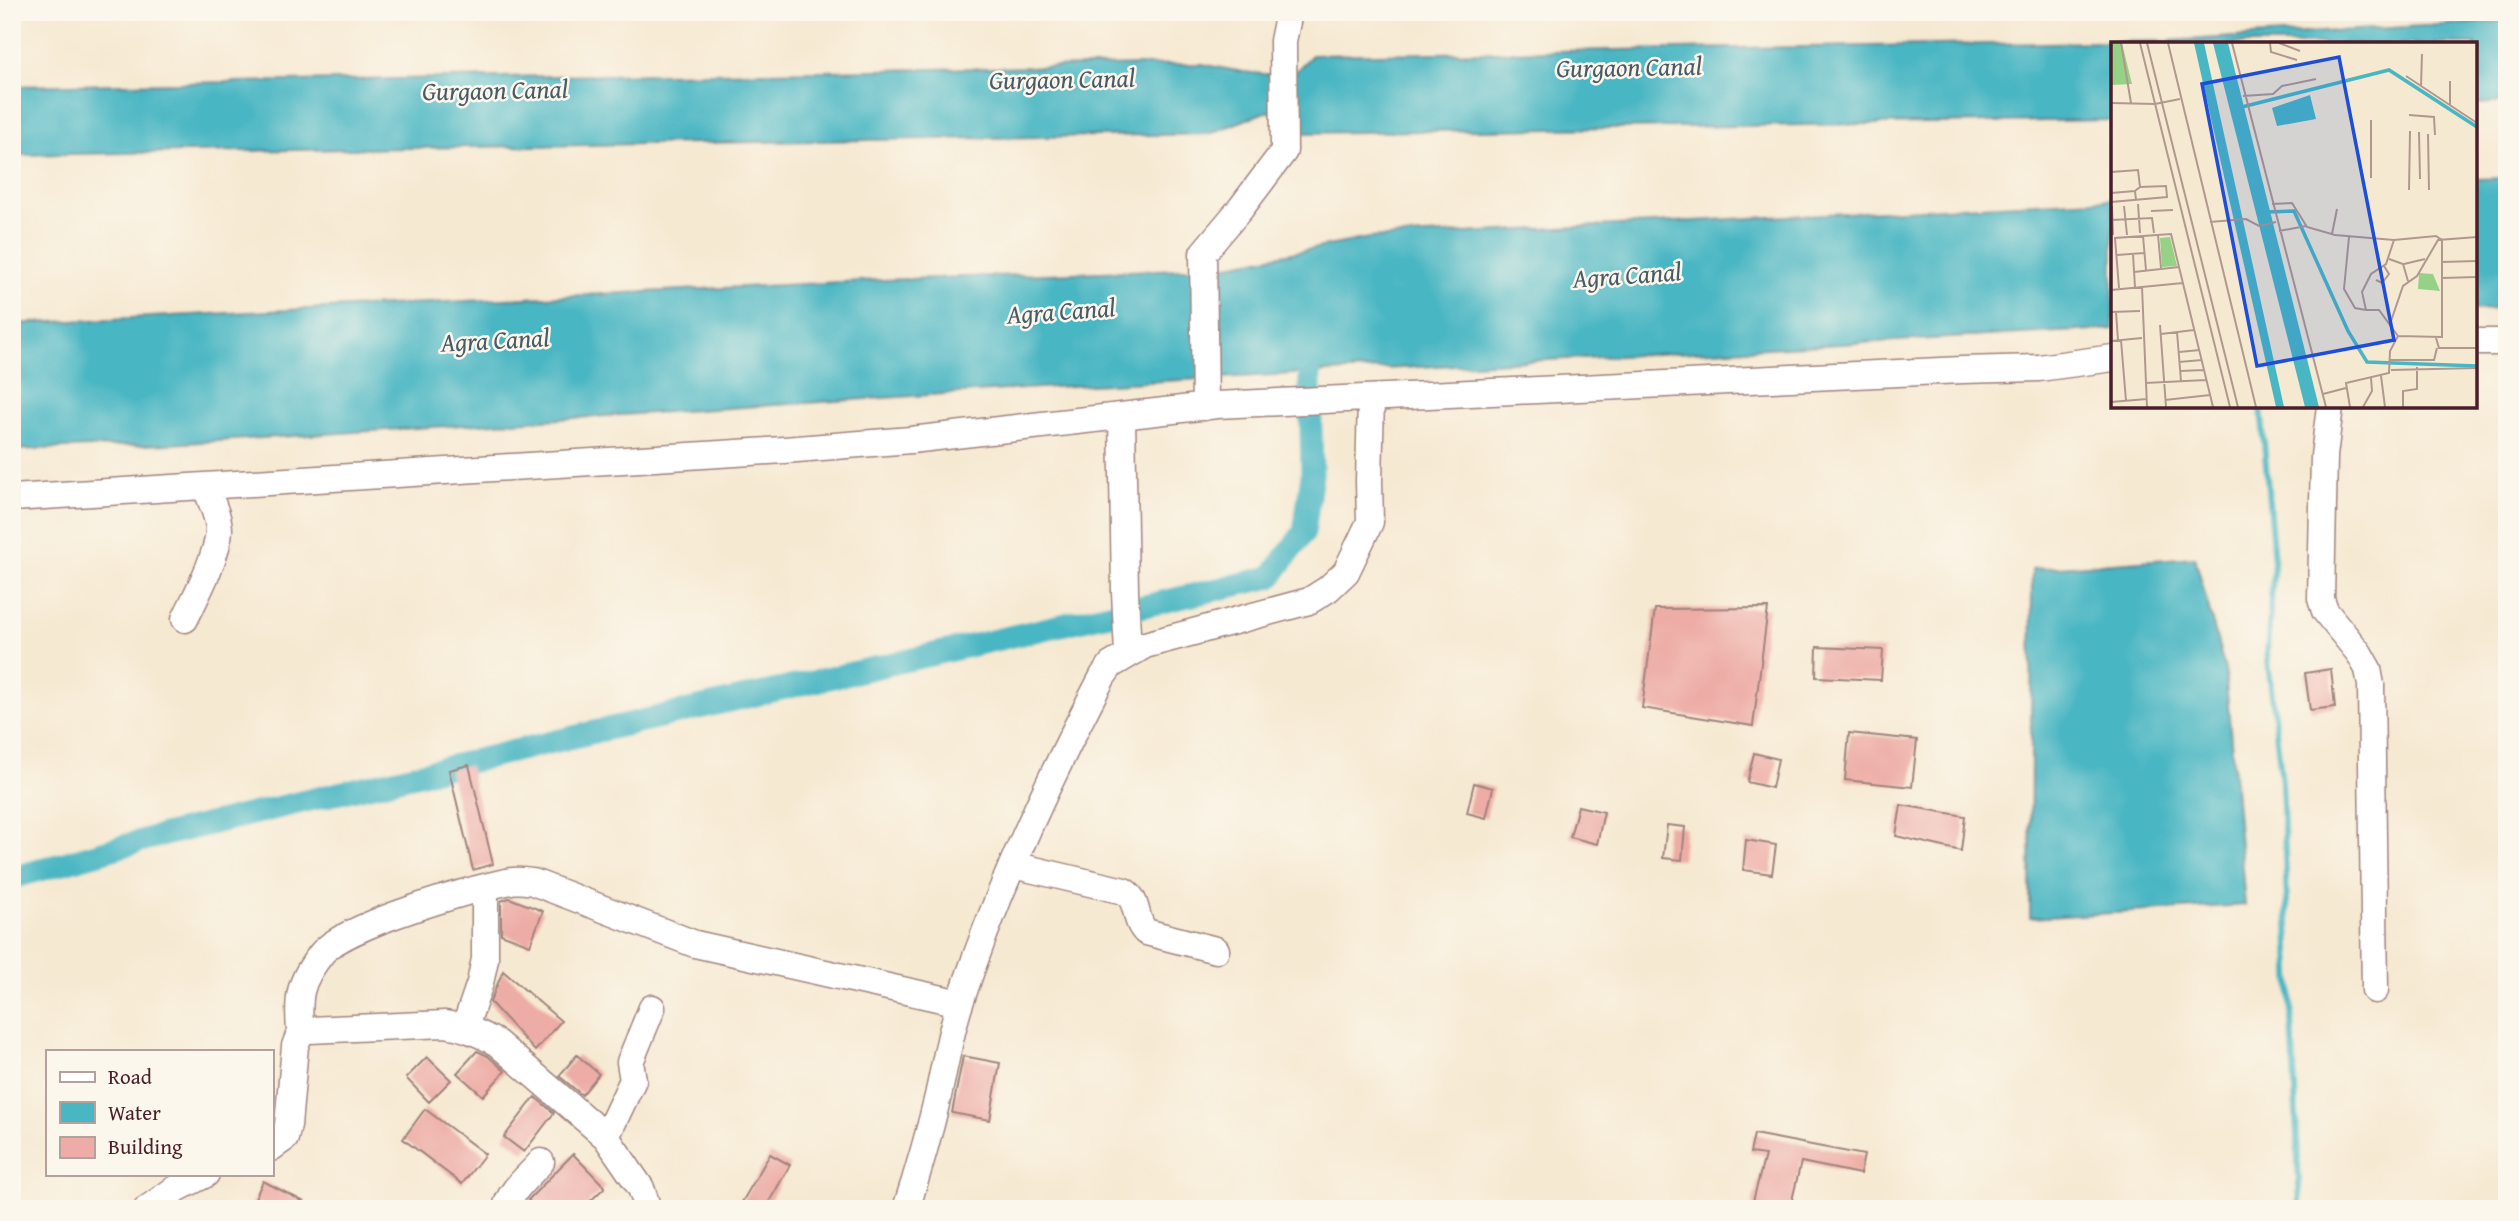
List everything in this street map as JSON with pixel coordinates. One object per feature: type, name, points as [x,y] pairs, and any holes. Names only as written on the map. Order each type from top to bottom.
[{"type":"street","points":[[1205,407],[1203,253],[1284,151],[1283,41],[1289,12]]},
{"type":"street","points":[[2477,342],[2507,342]]},
{"type":"street","points":[[12,498],[784,450],[911,440],[1205,407],[1302,400],[2039,368],[2111,358]]},
{"type":"street","points":[[906,1209],[960,1003],[1013,865],[1103,676],[1111,665],[1145,645],[1309,601],[1328,589],[1346,572],[1370,522],[1371,398]]},
{"type":"street","points":[[2330,408],[2324,456],[2320,588],[2325,611],[2359,653],[2368,669],[2371,685],[2375,990]]},
{"type":"street","points":[[1122,416],[1128,654]]},
{"type":"street","points":[[185,619],[218,539],[218,523],[206,487]]},
{"type":"street","points":[[1013,865],[1124,891],[1135,901],[1146,932],[1216,950]]},
{"type":"street","points":[[273,1146],[285,1138],[295,1046],[300,1032],[298,998],[302,984],[323,953],[335,941],[369,925],[514,880],[533,882],[695,944],[960,1003]]},
{"type":"street","points":[[465,1027],[485,958],[485,888]]},
{"type":"street","points":[[606,1138],[633,1080],[630,1062],[652,1008]]},
{"type":"street","points":[[300,1032],[445,1024],[478,1032],[496,1043],[606,1138],[641,1188],[648,1209]]},
{"type":"street","points":[[506,1209],[512,1194],[541,1162]]},
{"type":"street","points":[[147,1209],[174,1190],[202,1176]]},
{"type":"water","name":"Gurgaon Canal","points":[[2507,21],[2507,102],[2477,104],[2477,42],[2111,42],[2111,120],[1300,133],[1300,112],[1265,112],[1209,134],[12,155],[12,86],[1202,64],[1247,72],[1293,74],[1312,55],[2168,41]]},
{"type":"water","points":[[2507,178],[2507,308],[2477,310],[2477,179]]},
{"type":"water","name":"Agra Canal","points":[[2111,199],[2111,329],[1054,387],[169,444],[12,450],[12,324],[882,280],[1213,268],[1369,238]]},
{"type":"water","points":[[2195,557],[2225,670],[2245,905],[2030,918],[2032,569]]},
{"type":"building","points":[[1768,608],[1753,726],[1642,708],[1655,609]]},
{"type":"building","points":[[1817,647],[1883,650],[1881,680],[1816,677]]},
{"type":"building","points":[[2331,669],[2335,707],[2310,710],[2305,673]]},
{"type":"building","points":[[1849,733],[1917,740],[1912,787],[1845,780]]},
{"type":"building","points":[[1754,753],[1778,759],[1772,788],[1747,782]]},
{"type":"building","points":[[469,765],[493,864],[473,870],[449,770]]},
{"type":"building","points":[[1474,783],[1493,788],[1486,818],[1467,813]]},
{"type":"building","points":[[1901,805],[1965,816],[1961,851],[1896,836]]},
{"type":"building","points":[[1578,806],[1604,812],[1597,844],[1570,837]]},
{"type":"building","points":[[1667,825],[1685,827],[1682,860],[1663,858]]},
{"type":"building","points":[[1746,840],[1776,845],[1772,874],[1743,870]]},
{"type":"building","points":[[509,898],[543,911],[530,945],[501,934],[501,901]]},
{"type":"building","points":[[503,971],[561,1021],[535,1051],[490,1002]]},
{"type":"building","points":[[477,1051],[488,1056],[505,1071],[483,1096],[457,1073]]},
{"type":"building","points":[[577,1055],[599,1074],[582,1095],[559,1076]]},
{"type":"building","points":[[963,1056],[1000,1063],[990,1120],[952,1113]]},
{"type":"building","points":[[427,1057],[451,1080],[429,1102],[406,1078]]},
{"type":"building","points":[[535,1097],[554,1113],[524,1152],[504,1137]]},
{"type":"building","points":[[425,1109],[485,1154],[462,1184],[403,1139]]},
{"type":"building","points":[[1754,1134],[1864,1155],[1860,1174],[1801,1162],[1790,1209],[1751,1209],[1765,1155],[1750,1153]]},
{"type":"building","points":[[573,1154],[605,1187],[582,1209],[536,1209],[528,1200]]},
{"type":"building","points":[[770,1154],[790,1165],[765,1209],[738,1209]]},
{"type":"building","points":[[263,1181],[318,1209],[250,1209]]},
{"type":"waterway","points":[[12,878],[151,838],[611,728],[1271,577],[1304,532],[1312,474],[1309,343]]},
{"type":"waterway","points":[[2261,408],[2274,562],[2267,652],[2282,783],[2300,1209]]}]
